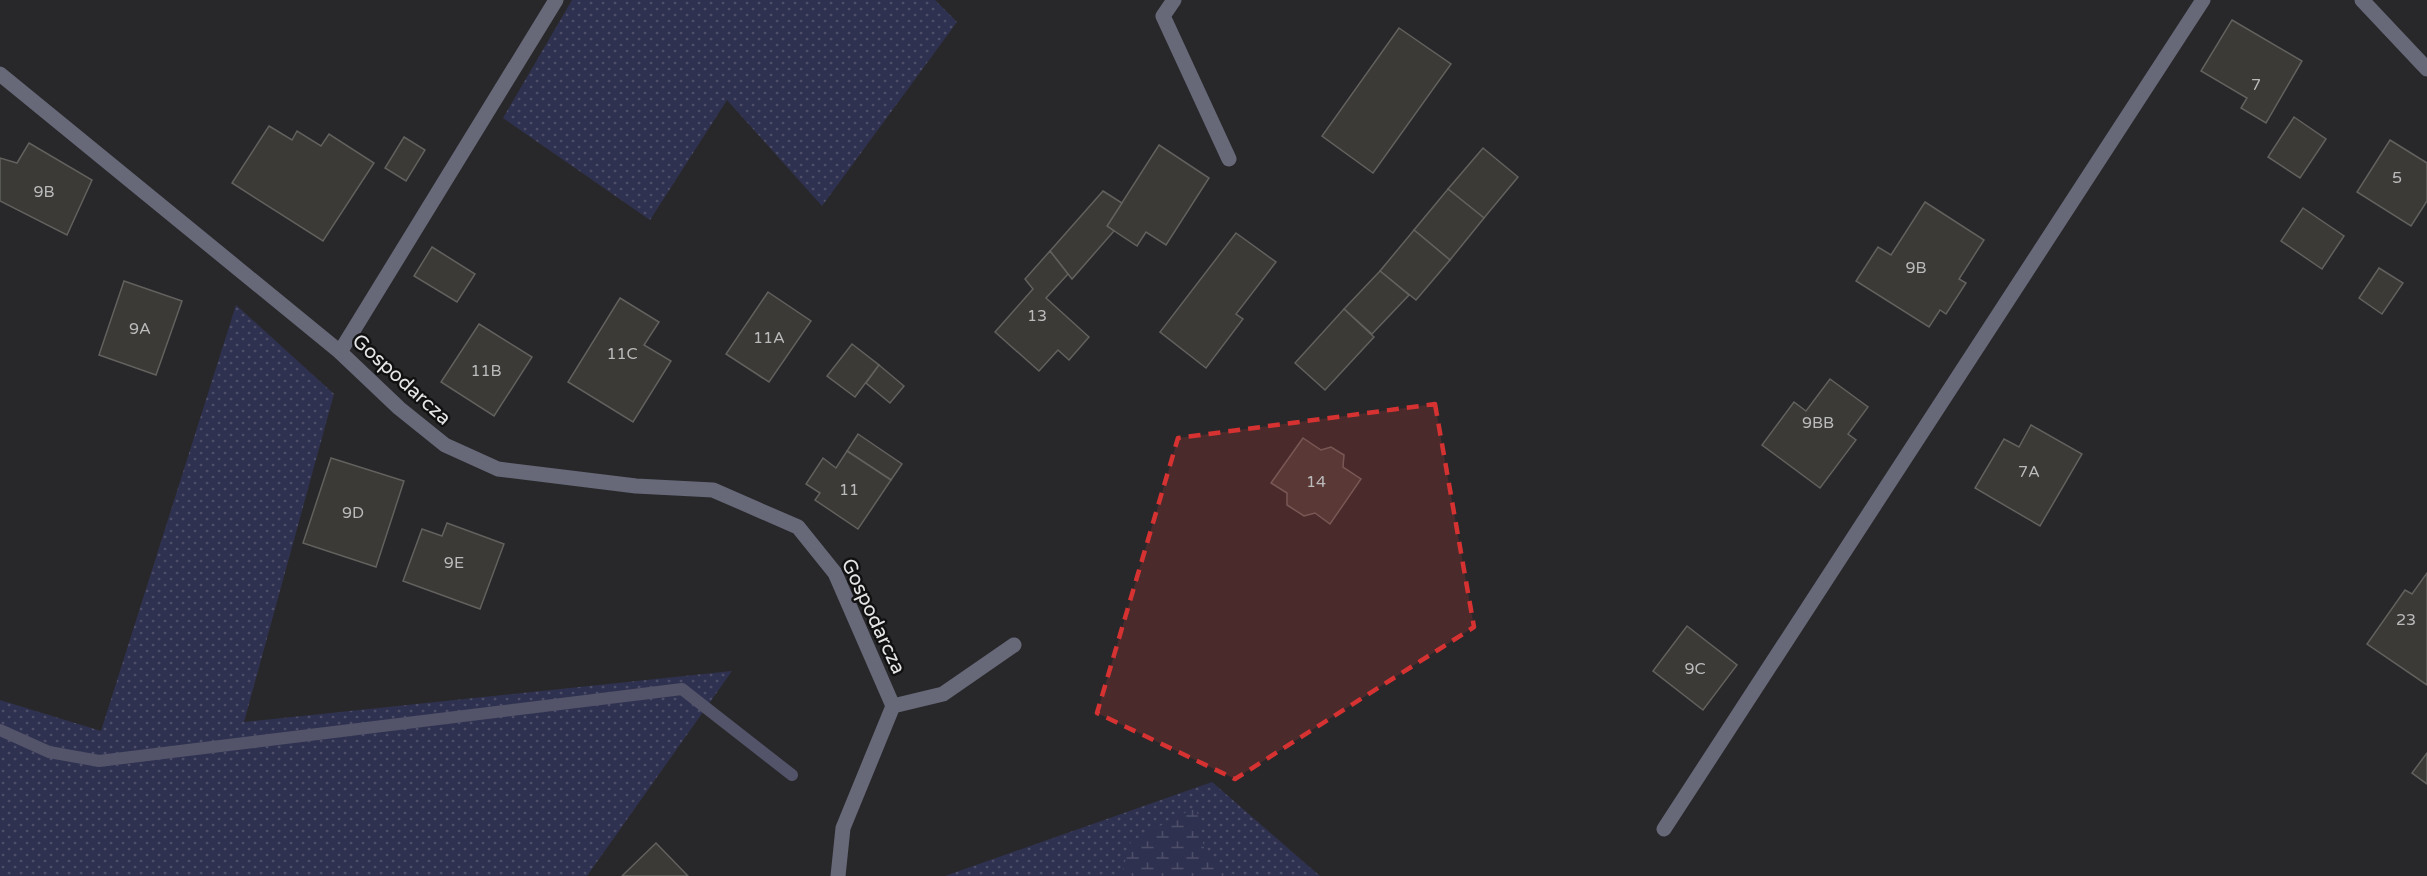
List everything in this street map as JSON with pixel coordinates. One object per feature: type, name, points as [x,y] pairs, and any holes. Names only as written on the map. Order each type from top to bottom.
[{"type":"street","points":[[340,352],[556,0]]},
{"type":"street","points":[[1174,0],[1163,16],[1229,159]]},
{"type":"street","points":[[1664,829],[2203,0]]},
{"type":"street","points":[[2362,0],[2427,69]]},
{"type":"street","name":"Gospodarcza","points":[[0,74],[340,352],[399,408],[445,445],[498,469],[636,486],[713,490],[798,527],[835,573],[893,706],[843,828],[838,876]]},
{"type":"street","name":"Gospodarcza","points":[[893,706],[943,694],[1014,645]]},
{"type":"highlighted area","points":[[1435,404],[1474,627],[1235,779],[1097,713],[1178,438]]},
{"type":"green space","points":[[572,0],[935,0],[957,22],[822,206],[727,100],[650,220],[503,118]]},
{"type":"green space","points":[[236,305],[334,394],[244,722],[732,671],[587,876],[0,876],[0,700],[101,731]]},
{"type":"green space","points":[[1212,782],[1320,876],[945,876]]},
{"type":"green space","points":[[1196,807],[1205,853],[1235,876],[1121,876],[1131,841]]},
{"type":"building","points":[[2232,20],[2302,61],[2266,123],[2241,108],[2247,98],[2201,71]]},
{"type":"building","points":[[1399,28],[1451,64],[1373,173],[1322,136]]},
{"type":"building","points":[[2294,117],[2326,139],[2300,178],[2268,157]]},
{"type":"building","points":[[269,126],[292,140],[297,131],[321,146],[329,134],[374,163],[323,241],[232,183]]},
{"type":"building","points":[[404,137],[425,150],[406,181],[385,168]]},
{"type":"building","points":[[2390,140],[2427,163],[2427,201],[2411,226],[2357,192]]},
{"type":"building","points":[[29,143],[92,180],[67,235],[0,201],[0,158],[17,163]]},
{"type":"building","points":[[1159,145],[1209,178],[1166,245],[1146,232],[1137,246],[1107,226]]},
{"type":"building","points":[[1483,148],[1518,177],[1484,218],[1448,189]]},
{"type":"building","points":[[1448,189],[1484,218],[1450,260],[1414,230]]},
{"type":"building","points":[[1103,191],[1122,203],[1107,226],[1114,231],[1072,279],[1050,251]]},
{"type":"building","points":[[1925,202],[1984,240],[1959,279],[1966,283],[1946,314],[1940,310],[1929,327],[1856,281],[1878,247],[1891,255]]},
{"type":"building","points":[[2303,208],[2344,236],[2322,269],[2281,241]]},
{"type":"building","points":[[1414,230],[1450,260],[1416,300],[1380,271]]},
{"type":"building","points":[[1236,233],[1276,262],[1236,314],[1243,319],[1206,368],[1160,332]]},
{"type":"building","points":[[432,247],[475,274],[457,302],[414,276]]},
{"type":"building","points":[[1050,251],[1068,274],[1046,298],[1089,337],[1069,360],[1058,350],[1039,371],[995,332],[1033,289],[1025,279]]},
{"type":"building","points":[[2379,268],[2403,283],[2382,314],[2359,298]]},
{"type":"building","points":[[1380,271],[1409,295],[1372,334],[1344,309]]},
{"type":"building","points":[[124,281],[182,301],[156,375],[99,355]]},
{"type":"building","points":[[768,292],[811,321],[769,382],[726,354]]},
{"type":"building","points":[[620,298],[659,322],[644,345],[671,361],[633,422],[568,382]]},
{"type":"building","points":[[1344,309],[1374,337],[1325,390],[1295,363]]},
{"type":"building","points":[[479,324],[532,357],[494,416],[441,382]]},
{"type":"building","points":[[852,344],[879,365],[855,397],[827,376]]},
{"type":"building","points":[[879,365],[904,386],[890,403],[866,383]]},
{"type":"building","points":[[1830,379],[1868,407],[1848,434],[1856,440],[1820,488],[1762,445],[1794,402],[1806,411]]},
{"type":"building","points":[[2031,425],[2082,454],[2040,526],[1975,488],[2004,439],[2019,447]]},
{"type":"building","points":[[858,434],[902,464],[891,480],[847,451]]},
{"type":"building","points":[[1303,438],[1321,450],[1331,447],[1344,455],[1343,467],[1361,479],[1330,524],[1315,513],[1304,516],[1287,505],[1287,493],[1271,483]]},
{"type":"building","points":[[847,451],[891,480],[858,529],[815,500],[820,493],[806,484],[823,458],[836,468]]},
{"type":"building","points":[[331,458],[404,481],[376,567],[303,543]]},
{"type":"building","points":[[447,523],[504,544],[480,609],[403,581],[422,529],[442,536]]},
{"type":"building","points":[[2427,573],[2427,685],[2367,644],[2405,590],[2412,594]]},
{"type":"building","points":[[1687,626],[1737,665],[1703,710],[1653,671]]},
{"type":"building","points":[[2427,753],[2427,784],[2412,773]]},
{"type":"building","points":[[656,843],[688,876],[622,876]]},
{"type":"waterway","points":[[0,730],[49,752],[99,761],[682,689],[792,775]]}]
